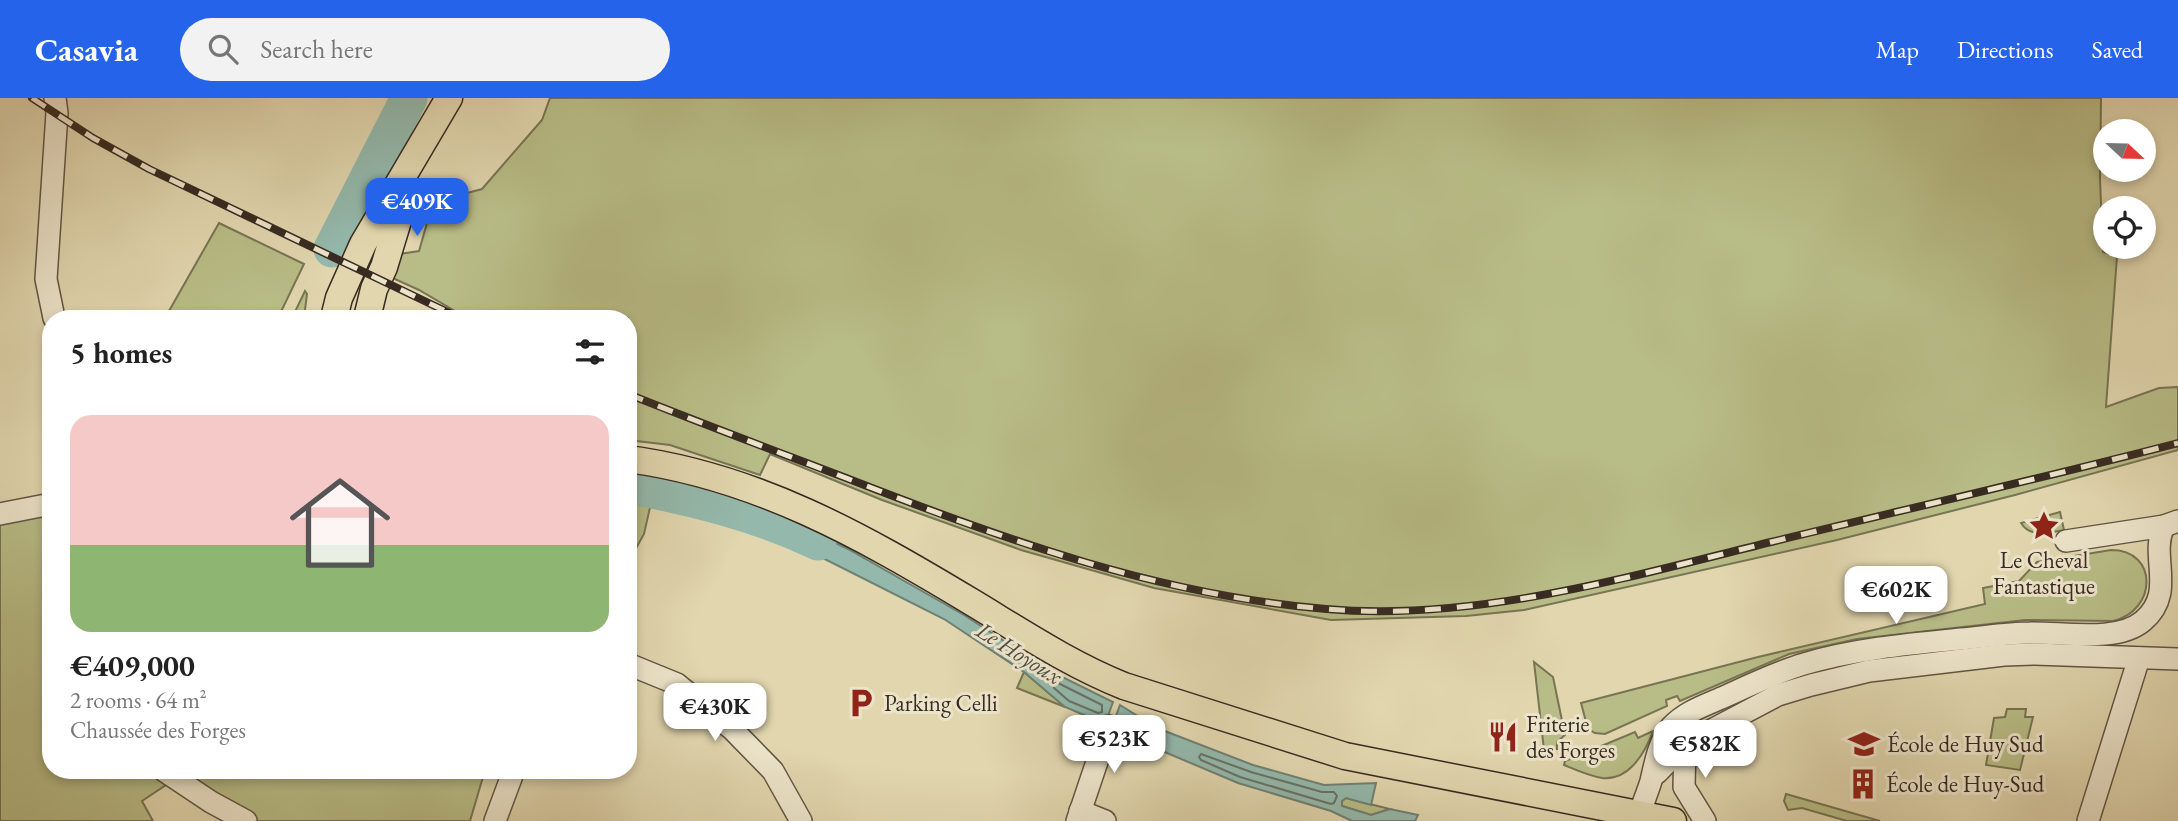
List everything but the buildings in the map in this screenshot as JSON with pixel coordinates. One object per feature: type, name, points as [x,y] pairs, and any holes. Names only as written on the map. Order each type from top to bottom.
[{"type":"main road","points":[[336,310],[353,265],[449,98]]},
{"type":"main road","points":[[369,310],[420,149]]},
{"type":"main road","points":[[637,461],[700,472],[778,498],[902,560],[1092,673],[1124,685],[1345,756],[1638,818],[1673,821]]},
{"type":"street","points":[[52,310],[46,279],[57,113],[55,98]]},
{"type":"street","points":[[0,514],[42,506]]},
{"type":"street","points":[[1638,818],[1653,767],[1669,730],[1686,713],[1766,677],[1806,663],[1922,643],[2028,633],[2112,634],[2134,627],[2145,620],[2159,594],[2162,569],[2158,547],[2160,536],[2171,524]]},
{"type":"street","points":[[2066,541],[2171,524]]},
{"type":"street","points":[[1651,780],[1685,744],[1779,695],[1869,671],[2004,655],[2178,659]]},
{"type":"street","points":[[2088,821],[2139,658]]},
{"type":"street","points":[[637,668],[677,684],[733,730],[773,771],[802,821]]},
{"type":"street","points":[[1105,821],[1079,816],[1109,726]]},
{"type":"street","points":[[1685,744],[1684,787],[1705,821]]},
{"type":"street","points":[[176,779],[246,821]]},
{"type":"street","points":[[495,821],[511,779]]},
{"type":"green space","points":[[550,98],[2101,98],[2101,119],[2093,119],[2093,182],[2100,182],[2101,196],[2093,196],[2093,259],[2117,259],[2106,407],[2159,388],[2178,387],[2178,450],[1837,540],[1524,610],[1466,616],[1331,620],[1154,588],[1021,550],[882,500],[770,454],[760,475],[670,445],[637,441],[637,310],[453,310],[386,275],[393,255],[419,251],[433,202],[482,189],[542,120]]},
{"type":"green space","points":[[219,223],[304,264],[282,310],[170,310]]},
{"type":"green space","points":[[305,291],[305,310],[296,310]]},
{"type":"green space","points":[[637,500],[651,503],[644,534],[637,546]]},
{"type":"green space","points":[[42,506],[42,779],[175,779],[142,801],[153,821],[0,821],[0,514]]},
{"type":"green space","points":[[2060,512],[2064,530],[2035,533],[2021,523]]},
{"type":"green space","points":[[2111,550],[2127,553],[2138,560],[2144,570],[2146,582],[2138,606],[2128,615],[2113,621],[2025,620],[1857,639],[1789,654],[1680,701],[1677,696],[1666,700],[1667,706],[1605,734],[1588,729],[1581,703],[1758,657],[1985,604],[1983,588],[2019,581],[2037,562]]},
{"type":"green space","points":[[1534,662],[1553,677],[1565,735],[1557,742],[1557,749],[1544,750]]},
{"type":"green space","points":[[1024,672],[1065,707],[1017,688]]},
{"type":"green space","points":[[2007,709],[2026,709],[2025,717],[2033,717],[2020,770],[1986,765],[1994,718],[2005,717]]},
{"type":"green space","points":[[1653,731],[1635,764],[1620,775],[1602,778],[1564,765],[1565,761],[1635,732],[1638,738]]},
{"type":"green space","points":[[175,779],[482,779],[470,821],[247,821]]},
{"type":"green space","points":[[1786,794],[1880,821],[1847,821],[1802,808],[1788,810],[1784,801]]},
{"type":"green space","points":[[1346,798],[1390,809],[1371,815],[1342,806],[1342,801]]},
{"type":"water","points":[[637,477],[668,481],[761,509],[751,527],[637,500]]},
{"type":"water","points":[[777,515],[848,549],[964,615],[1052,672],[1113,702],[1105,724],[1065,707],[1024,672],[944,619],[769,531]]},
{"type":"water","points":[[1120,705],[1157,728],[1253,765],[1324,785],[1376,783],[1371,805],[1346,798],[1342,801],[1342,806],[1371,815],[1390,809],[1418,815],[1415,821],[1352,821],[1331,811],[1238,783],[1112,727]]},
{"type":"waterway","name":"Le Hoyoux","points":[[332,249],[409,98]]},
{"type":"waterway","name":"Le Hoyoux","points":[[637,487],[725,508],[818,542]]},
{"type":"railway","points":[[32,98],[93,138],[149,169],[443,310]]},
{"type":"railway","points":[[637,398],[969,524],[1086,562],[1204,592],[1264,602],[1326,609],[1382,611],[1495,603],[1607,582],[2178,443]]},
{"type":"place","name":"Le Cheval Fantastique","points":[[2044,526]]},
{"type":"place","name":"Parking Celli","points":[[861,703]]},
{"type":"place","name":"Friterie des Forges","points":[[1503,737]]},
{"type":"place","name":"École de Huy Sud","points":[[1864,744]]},
{"type":"place","name":"École de Huy-Sud","points":[[1863,784]]}]
